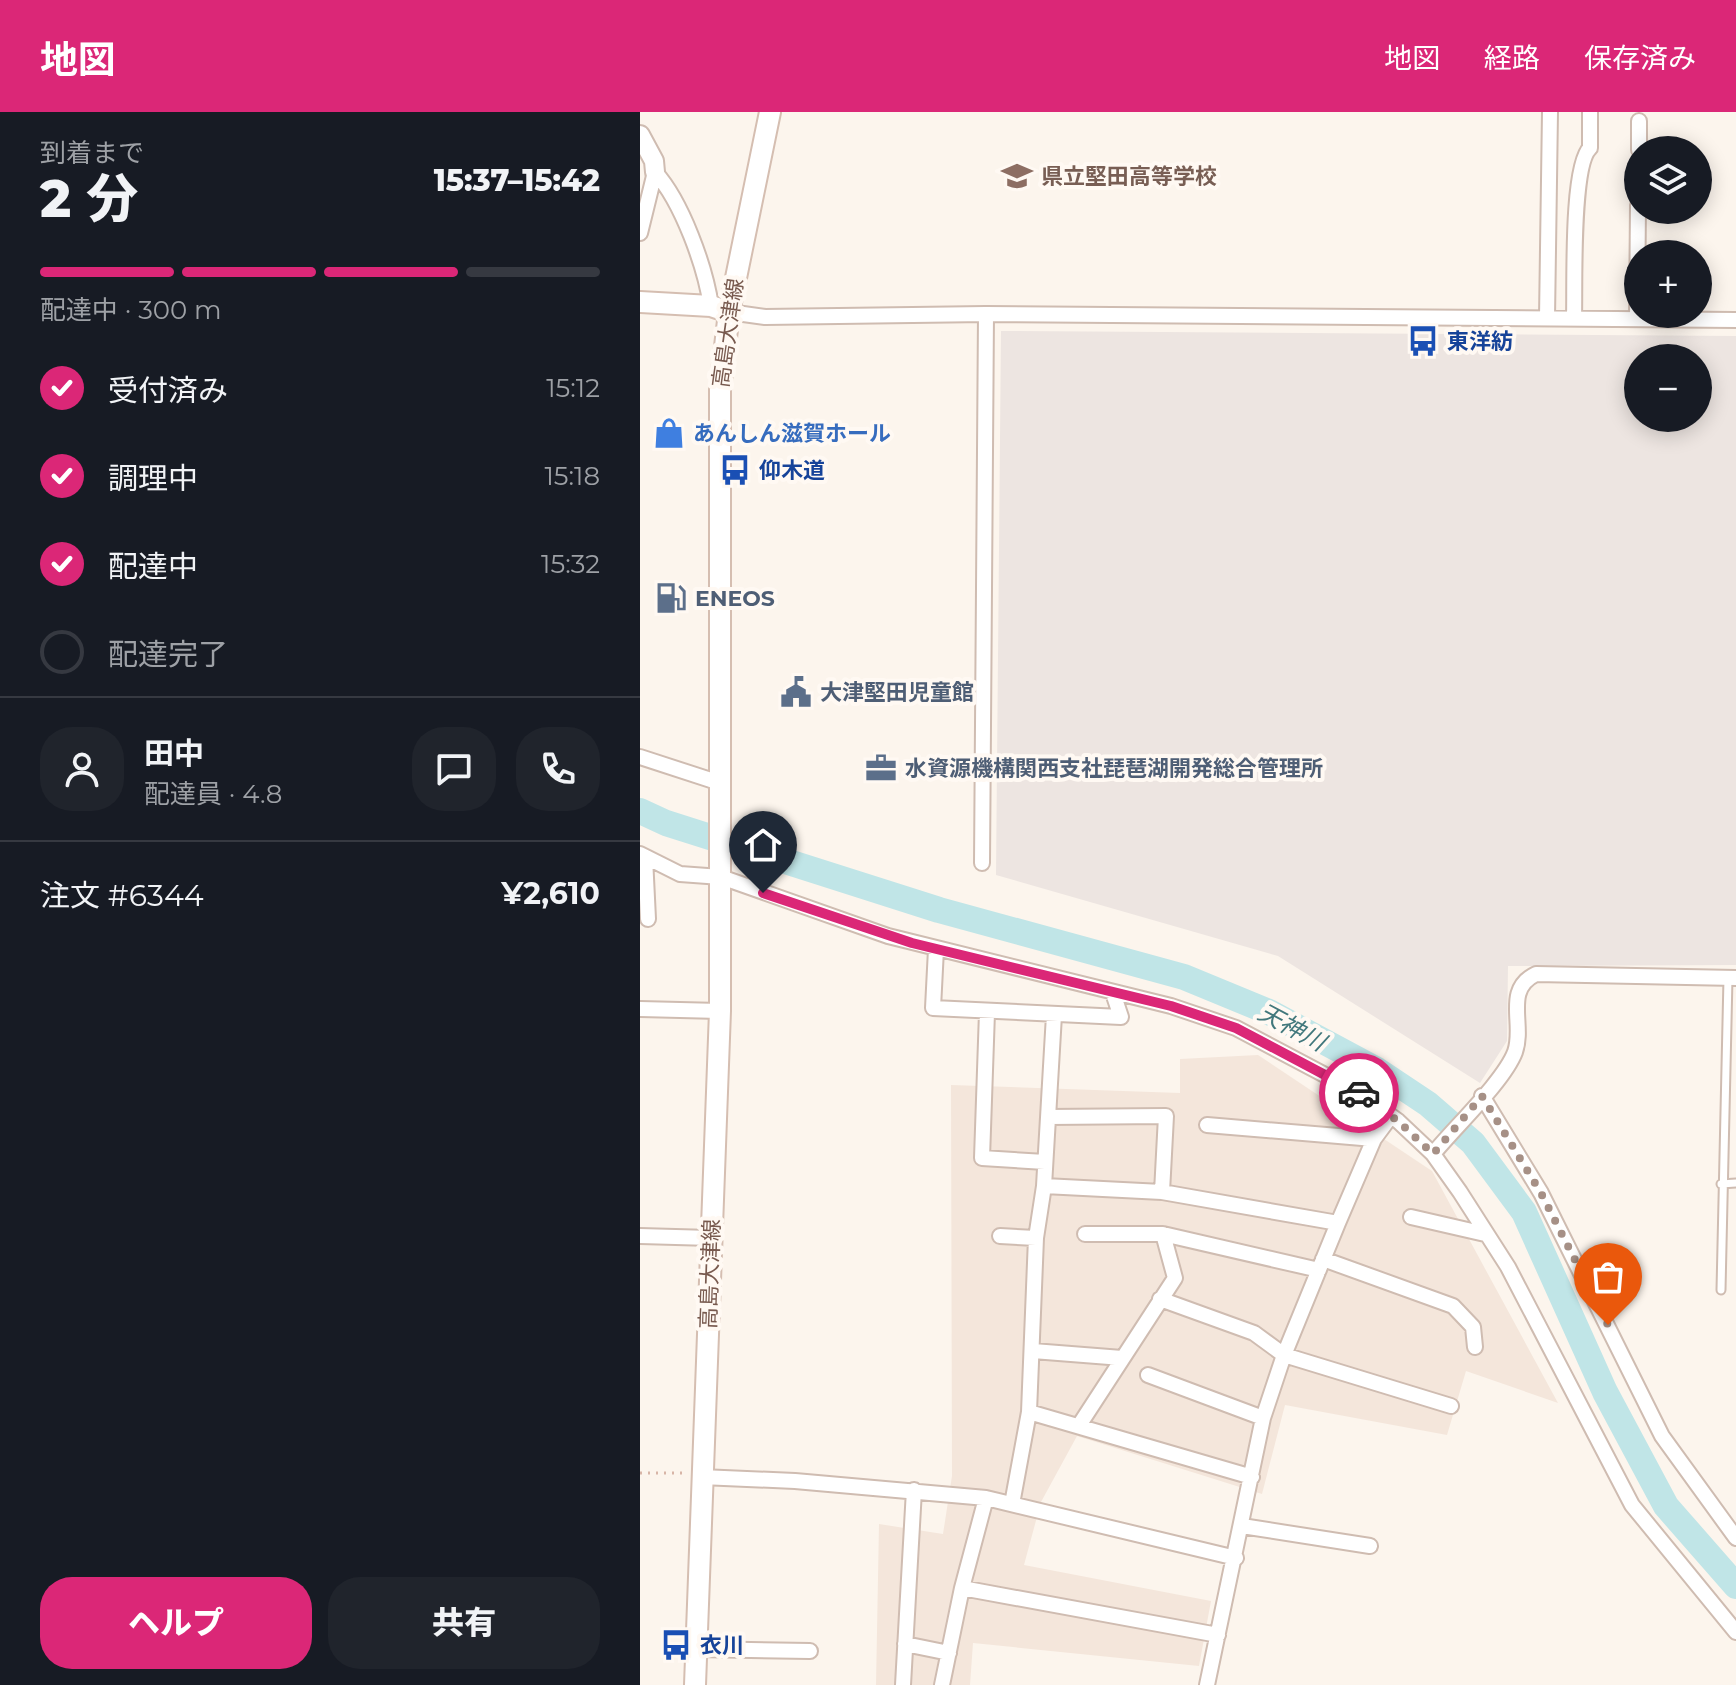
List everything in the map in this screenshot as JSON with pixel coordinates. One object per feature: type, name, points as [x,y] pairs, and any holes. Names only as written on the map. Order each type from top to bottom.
[{"type":"main road","name":"高島大津線","points":[[720,790],[720,309],[770,112]]},
{"type":"main road","points":[[640,302],[720,309]]},
{"type":"main road","points":[[720,790],[721,869]]},
{"type":"main road","name":"高島大津線","points":[[695,1685],[720,1011],[721,869]]},
{"type":"street","points":[[1547,318],[1550,112]]},
{"type":"street","points":[[1574,318],[1577,202],[1582,155],[1590,148],[1590,112]]},
{"type":"street","points":[[1639,121],[1639,136]]},
{"type":"street","points":[[640,135],[654,161],[655,172],[640,233]]},
{"type":"street","points":[[655,172],[669,188],[720,309],[765,317],[986,314],[1624,318]]},
{"type":"street","points":[[982,863],[986,314]]},
{"type":"street","points":[[1712,320],[1736,320]]},
{"type":"street","points":[[640,757],[720,790]]},
{"type":"street","points":[[643,855],[680,874],[721,869],[936,949],[1171,1006],[1236,1028],[1359,1093],[1435,1151],[1508,1267],[1632,1505],[1736,1632]]},
{"type":"street","points":[[643,855],[648,919]]},
{"type":"street","points":[[936,949],[933,1008],[1121,1017],[1113,993]]},
{"type":"street","points":[[1435,1151],[1508,1066],[1515,1051],[1516,995],[1525,979],[1536,974],[1732,978]]},
{"type":"street","points":[[640,1009],[720,1011]]},
{"type":"street","points":[[987,1012],[982,1158],[1045,1162]]},
{"type":"street","points":[[1012,1504],[1029,1412],[1036,1238],[1044,1186],[1054,1015]]},
{"type":"street","points":[[1477,1101],[1541,1193],[1662,1436],[1736,1538]]},
{"type":"street","points":[[1048,1117],[1166,1116],[1162,1192]]},
{"type":"street","points":[[1207,1685],[1263,1418],[1284,1355],[1338,1223],[1374,1139],[1391,1116]]},
{"type":"street","points":[[1207,1125],[1374,1139]]},
{"type":"street","points":[[1044,1186],[1162,1192],[1338,1223]]},
{"type":"street","points":[[1411,1217],[1485,1234]]},
{"type":"street","points":[[1085,1234],[1163,1234],[1321,1265],[1453,1306],[1473,1327],[1475,1347]]},
{"type":"street","points":[[1080,1424],[1175,1278],[1163,1234]]},
{"type":"street","points":[[640,1236],[711,1238]]},
{"type":"street","points":[[1000,1236],[1036,1238]]},
{"type":"street","points":[[1160,1299],[1254,1333],[1284,1355],[1451,1406]]},
{"type":"street","points":[[1033,1351],[1122,1358]]},
{"type":"street","points":[[1148,1375],[1263,1418]]},
{"type":"street","points":[[1029,1412],[1080,1424],[1252,1477]]},
{"type":"street","points":[[701,1475],[986,1498],[1236,1558]]},
{"type":"street","points":[[903,1685],[914,1490]]},
{"type":"street","points":[[943,1685],[962,1588],[986,1498]]},
{"type":"street","points":[[1242,1526],[1370,1546]]},
{"type":"street","points":[[962,1588],[1218,1635]]},
{"type":"street","points":[[905,1644],[949,1653]]},
{"type":"street","points":[[696,1649],[810,1651]]},
{"type":"lane","points":[[1721,1290],[1721,1184],[1732,978]]},
{"type":"lane","points":[[1721,1184],[1736,1183]]},
{"type":"path","points":[[640,1473],[701,1475]]},
{"type":"shaded area","points":[[1001,331],[1736,336],[1736,965],[1508,966],[1507,1041],[1480,1083],[1278,956],[996,875]]},
{"type":"shaded area","points":[[1258,1055],[1432,1171],[1558,1403],[1466,1371],[1447,1435],[1285,1405],[1262,1494],[1077,1436],[1041,1502],[1024,1565],[1211,1601],[1199,1666],[973,1643],[970,1685],[876,1685],[879,1524],[943,1534],[952,1476],[951,1085],[1180,1093],[1180,1059]]},
{"type":"waterway","name":"天神川","points":[[640,811],[666,823],[939,910],[1184,977],[1269,1012],[1377,1070],[1428,1104],[1473,1143],[1524,1212],[1605,1392],[1666,1506],[1736,1586]]},
{"type":"way so far","points":[[1359,1093],[1398,1121],[1433,1154],[1482,1096],[1497,1116],[1541,1193],[1608,1325]]},
{"type":"place","name":"県立堅田高等学校","points":[[1017,176]]},
{"type":"place","name":"東洋紡","points":[[1423,341]]},
{"type":"place","name":"あんしん滋賀ホール","points":[[669,433]]},
{"type":"place","name":"仰木道","points":[[735,470]]},
{"type":"place","name":"ENEOS","points":[[671,598]]},
{"type":"place","name":"大津堅田児童館","points":[[796,692]]},
{"type":"place","name":"水資源機構関西支社琵琶湖開発総合管理所","points":[[881,768]]},
{"type":"place","name":"衣川","points":[[676,1645]]},
{"type":"route","points":[[763,893],[912,943],[1171,1006],[1236,1028],[1359,1093]]}]
